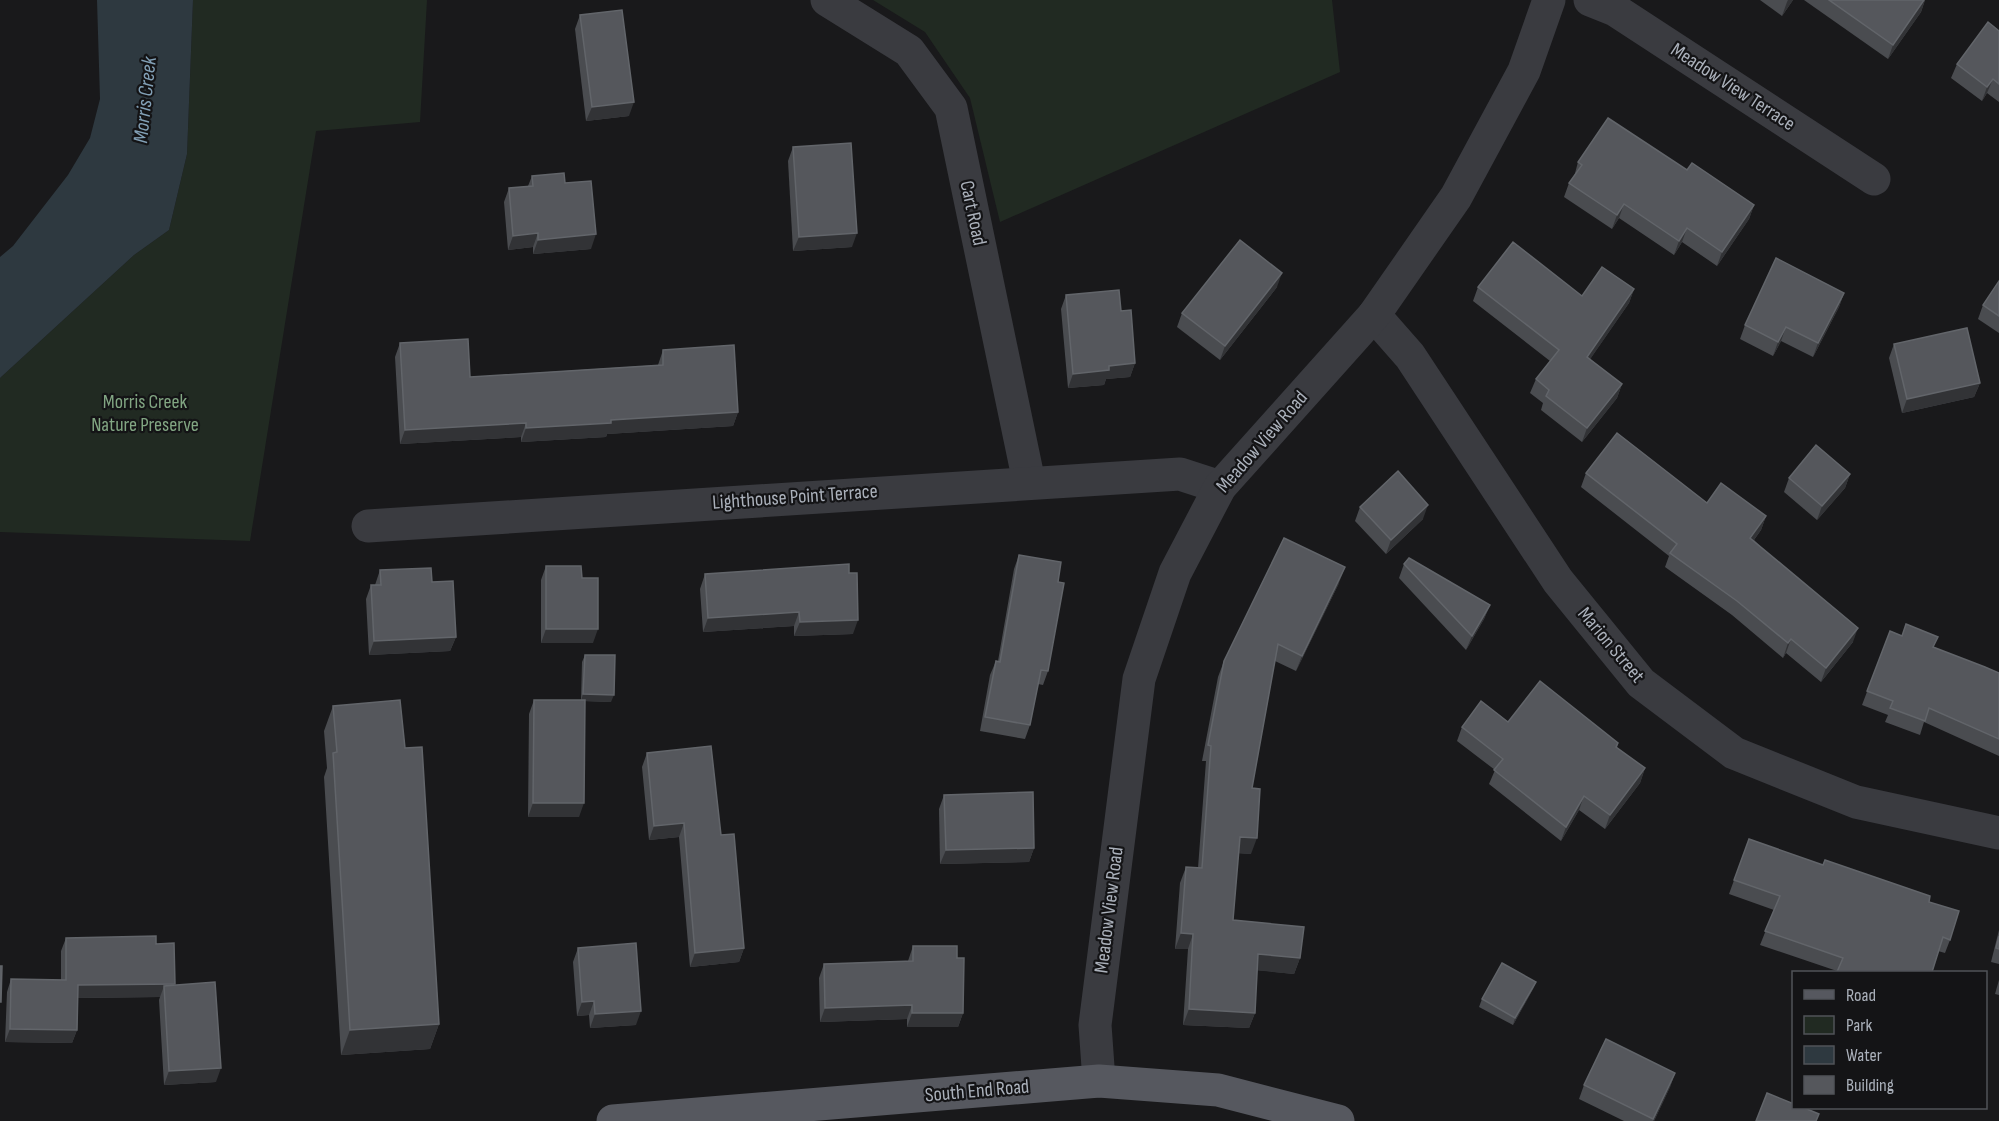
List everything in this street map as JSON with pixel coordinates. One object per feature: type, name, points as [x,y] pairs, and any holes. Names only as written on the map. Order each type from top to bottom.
[{"type":"main road","name":"South End Road","points":[[613,1121],[1099,1081],[1218,1090],[1338,1121]]},
{"type":"street","name":"Cart Road","points":[[827,0],[909,51],[951,108],[1029,482]]},
{"type":"street","name":"Meadow View Road","points":[[1099,1081],[1095,1026],[1138,679],[1175,573],[1220,487],[1374,315],[1455,197],[1524,70],[1550,0]]},
{"type":"street","name":"Meadow View Terrace","points":[[1590,0],[1615,10],[1874,179]]},
{"type":"street","name":"Marion Street","points":[[1374,315],[1410,356],[1558,581],[1641,683],[1734,753],[1856,802],[1999,833]]},
{"type":"street","name":"Lighthouse Point Terrace","points":[[368,526],[1180,474],[1220,487]]},
{"type":"green space","name":"Morris Creek Nature Preserve","points":[[193,0],[427,0],[420,122],[316,131],[250,541],[0,532],[0,378],[134,255],[169,230],[187,154]]},
{"type":"green space","points":[[873,0],[1332,0],[1340,72],[1000,222],[970,98],[925,32]]},
{"type":"water","name":"Morris Creek","points":[[97,0],[193,0],[187,154],[169,230],[134,255],[0,378],[0,257],[13,246],[68,175],[90,138],[100,99]]},
{"type":"building","points":[[1829,0],[1924,0],[1893,45]]},
{"type":"building","points":[[622,10],[634,102],[592,107],[580,15]]},
{"type":"building","points":[[1988,22],[1999,31],[1999,84],[1993,79],[1987,87],[1957,64]]},
{"type":"building","points":[[1608,118],[1687,170],[1692,163],[1754,205],[1722,252],[1687,228],[1679,241],[1624,204],[1617,215],[1569,183],[1582,165],[1578,162]]},
{"type":"building","points":[[851,143],[857,233],[799,237],[793,147]]},
{"type":"building","points":[[564,173],[565,183],[591,181],[596,234],[538,240],[538,233],[513,236],[509,188],[533,186],[532,176]]},
{"type":"building","points":[[1240,240],[1282,273],[1225,346],[1182,313]]},
{"type":"building","points":[[1513,242],[1582,296],[1602,267],[1634,289],[1587,357],[1622,384],[1587,428],[1546,396],[1549,390],[1536,379],[1559,350],[1478,287]]},
{"type":"building","points":[[1776,258],[1844,293],[1818,343],[1786,327],[1778,342],[1745,325]]},
{"type":"building","points":[[1999,281],[1999,316],[1983,305]]},
{"type":"building","points":[[1119,290],[1121,311],[1131,310],[1135,363],[1109,366],[1109,370],[1073,374],[1066,295]]},
{"type":"building","points":[[1967,328],[1980,383],[1907,399],[1894,344]]},
{"type":"building","points":[[468,339],[470,377],[663,365],[663,350],[734,345],[738,412],[526,428],[526,423],[405,430],[400,343]]},
{"type":"building","points":[[1617,433],[1707,503],[1721,483],[1766,516],[1750,538],[1858,628],[1826,668],[1791,639],[1788,643],[1737,601],[1670,553],[1677,544],[1586,473]]},
{"type":"building","points":[[1816,445],[1850,474],[1822,506],[1789,478]]},
{"type":"building","points":[[1398,471],[1428,505],[1391,540],[1360,507]]},
{"type":"building","points":[[1284,538],[1345,567],[1302,656],[1278,644],[1252,788],[1260,789],[1257,838],[1240,837],[1233,920],[1304,927],[1300,958],[1258,954],[1255,1013],[1189,1009],[1193,934],[1181,933],[1186,867],[1202,868],[1211,746],[1208,745],[1224,661]]},
{"type":"building","points":[[1019,555],[1061,562],[1058,582],[1064,583],[1048,671],[1041,670],[1030,725],[985,717],[996,661],[1000,662]]},
{"type":"building","points":[[1409,558],[1490,605],[1472,636],[1404,564]]},
{"type":"building","points":[[849,564],[849,573],[857,573],[858,620],[800,622],[799,612],[708,618],[705,574]]},
{"type":"building","points":[[546,566],[581,566],[582,578],[598,578],[598,629],[546,629]]},
{"type":"building","points":[[431,568],[432,582],[453,581],[456,637],[374,641],[371,585],[381,585],[380,570]]},
{"type":"building","points":[[1906,624],[1938,637],[1933,647],[1999,673],[1999,739],[1929,708],[1925,721],[1890,708],[1893,701],[1867,691],[1890,631],[1902,636]]},
{"type":"building","points":[[585,655],[615,655],[614,695],[583,694]]},
{"type":"building","points":[[1540,681],[1618,743],[1616,747],[1645,768],[1610,815],[1584,796],[1566,827],[1494,770],[1503,759],[1462,727],[1481,701],[1508,722]]},
{"type":"building","points":[[400,700],[405,748],[422,747],[439,1024],[350,1030],[333,753],[337,752],[333,706]]},
{"type":"building","points":[[534,700],[585,700],[584,803],[533,803]]},
{"type":"building","points":[[711,746],[721,835],[734,834],[744,948],[695,953],[684,823],[654,826],[647,753]]},
{"type":"building","points":[[1033,792],[1034,848],[946,850],[944,795]]},
{"type":"building","points":[[1749,839],[1823,865],[1825,860],[1930,896],[1929,902],[1959,911],[1950,940],[1943,937],[1932,971],[1837,971],[1843,958],[1765,931],[1780,896],[1734,880]]},
{"type":"building","points":[[156,936],[156,944],[174,943],[175,984],[78,985],[77,1030],[10,1029],[11,979],[66,980],[66,938]]},
{"type":"building","points":[[636,943],[641,1011],[595,1014],[594,1001],[582,1002],[578,948]]},
{"type":"building","points":[[913,946],[957,946],[957,958],[964,958],[963,1013],[912,1013],[912,1005],[825,1008],[824,964],[913,961]]},
{"type":"building","points":[[1502,963],[1536,982],[1515,1018],[1482,999]]},
{"type":"building","points":[[0,966],[2,966],[1,1002],[0,1002]]},
{"type":"building","points":[[215,982],[221,1068],[169,1071],[164,986]]},
{"type":"building","points":[[1606,1039],[1675,1073],[1653,1119],[1584,1085]]},
{"type":"building","points":[[1767,1093],[1792,1103],[1792,1109],[1807,1109],[1819,1114],[1816,1121],[1756,1121]]}]
